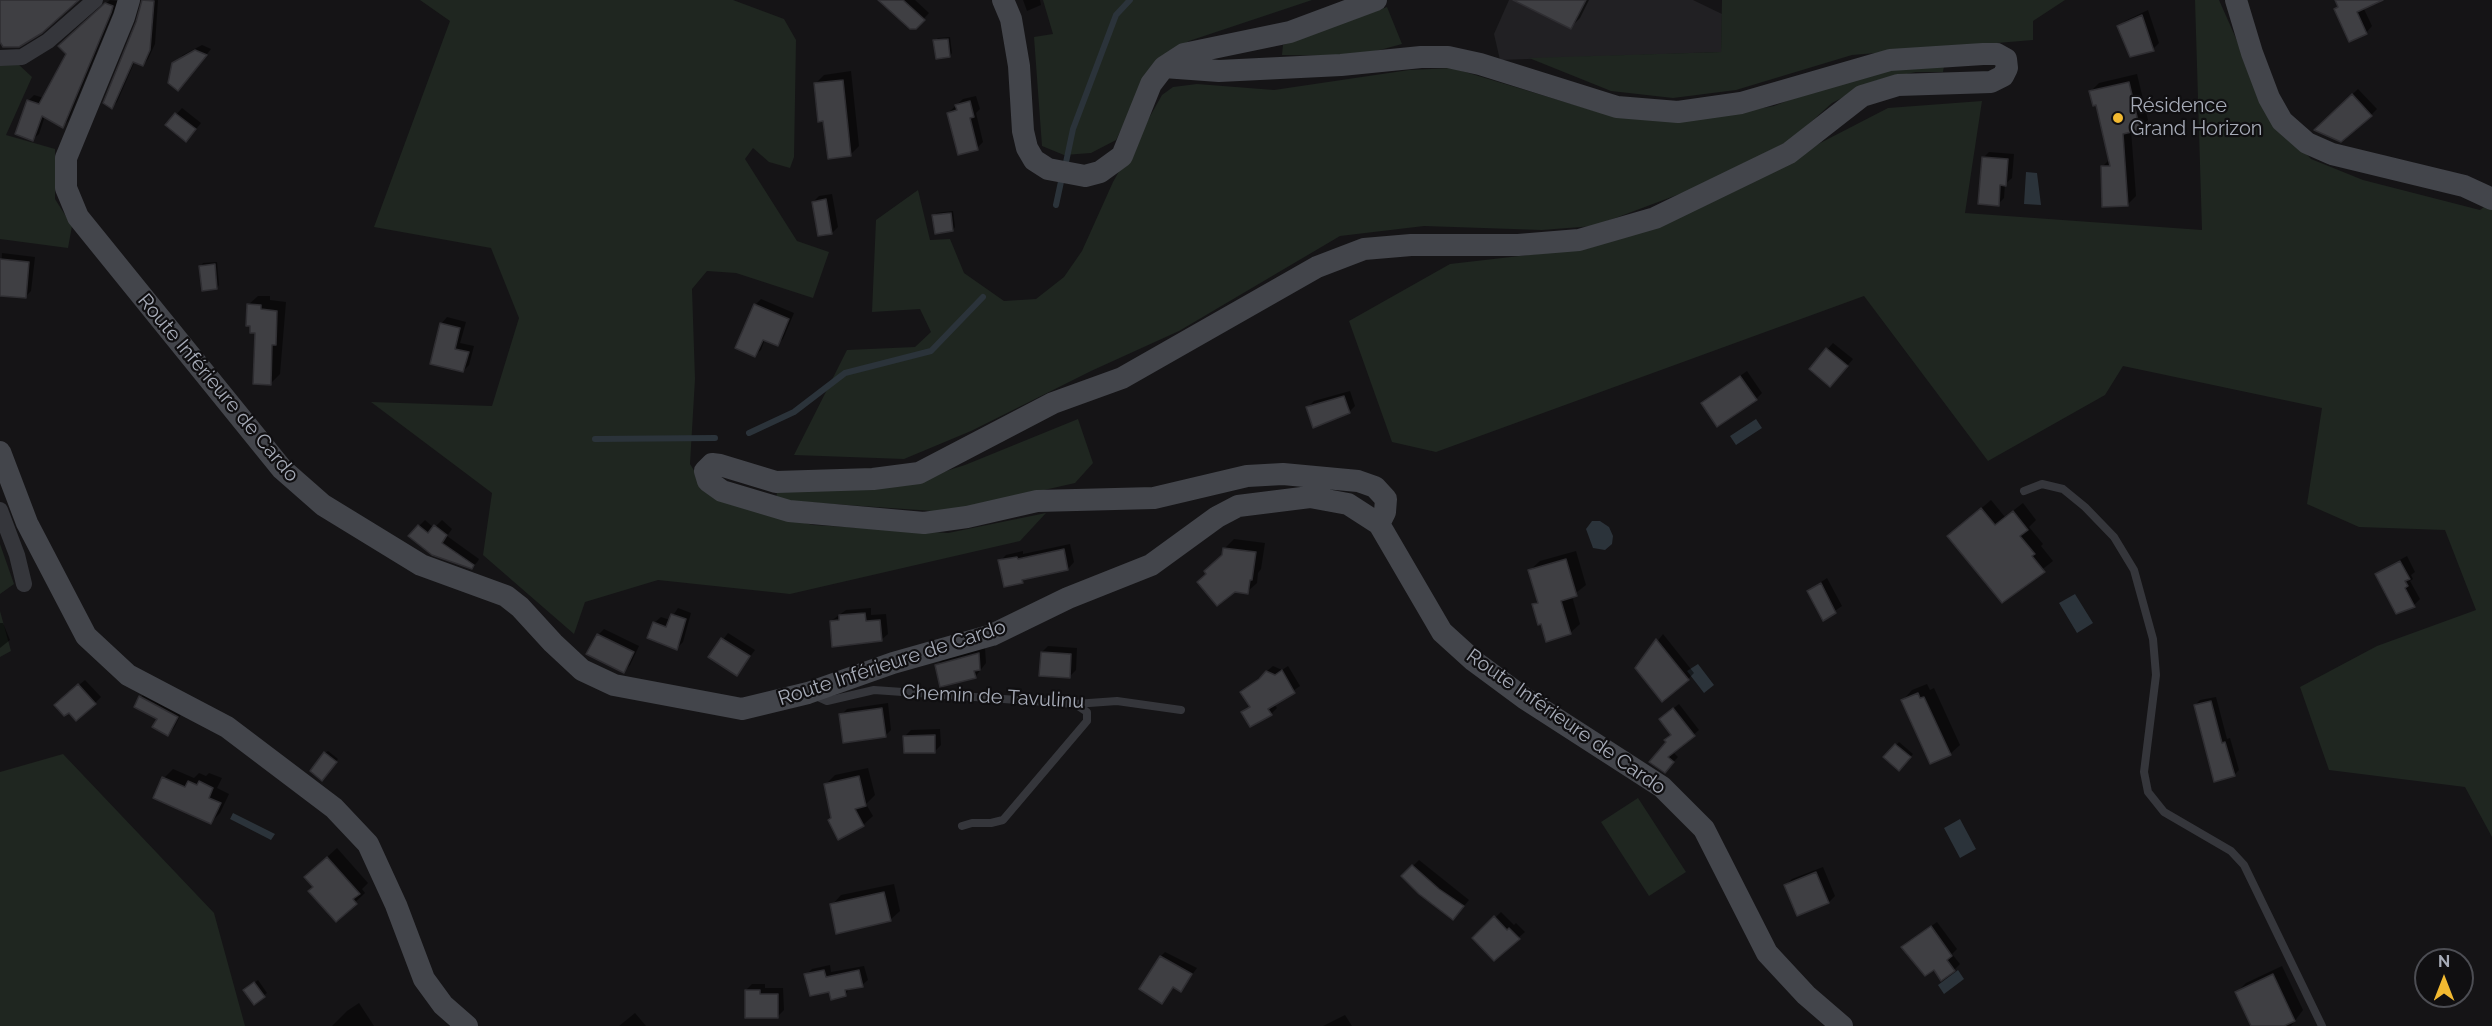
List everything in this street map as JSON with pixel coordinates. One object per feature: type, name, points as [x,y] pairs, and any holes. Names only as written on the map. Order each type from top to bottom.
[{"type":"street","points":[[0,58],[22,57],[48,41],[95,0]]},
{"type":"street","name":"Route Inférieure de Cardo","points":[[129,0],[66,158],[66,188],[78,217],[282,470],[322,505],[421,565],[506,596],[520,607],[582,670],[614,685],[742,709],[808,693],[893,663],[992,635],[1068,598],[1151,565],[1216,517],[1238,506],[1310,497],[1348,504],[1379,524],[1442,632],[1474,661],[1524,698],[1662,786],[1704,829],[1767,953],[1806,994],[1842,1026]]},
{"type":"street","points":[[1003,0],[1011,19],[1019,66],[1023,131],[1027,148],[1034,160],[1048,170],[1084,176],[1100,172],[1122,156],[1151,84],[1164,67],[1184,54],[1290,32],[1376,0]]},
{"type":"street","points":[[2236,0],[2269,98],[2282,121],[2307,142],[2332,154],[2464,186],[2492,199]]},
{"type":"street","points":[[1164,67],[1219,71],[1448,57],[1480,64],[1617,108],[1678,112],[1741,103],[1890,60],[1983,54],[1997,54],[2006,59],[2007,68],[2003,76],[1991,82],[1898,85],[1862,96],[1789,153],[1655,218],[1579,240],[1518,245],[1411,245],[1364,249],[1317,267],[1122,378],[1053,403],[919,473],[873,479],[776,482],[720,465],[712,464],[705,471],[708,482],[722,491],[789,511],[924,523],[967,517],[1037,501],[1154,498],[1247,476],[1283,474],[1358,481],[1375,487],[1386,499],[1385,512],[1379,524]]},
{"type":"street","points":[[0,452],[27,523],[86,636],[128,675],[227,727],[334,808],[368,844],[396,905],[424,979],[443,1005],[467,1026]]},
{"type":"street","points":[[0,510],[17,555],[24,584]]},
{"type":"lane","points":[[2024,491],[2042,484],[2063,489],[2085,507],[2114,537],[2134,570],[2153,639],[2156,675],[2144,772],[2148,792],[2164,812],[2231,851],[2244,865],[2322,1026]]},
{"type":"lane","name":"Chemin de Tavulinu","points":[[808,693],[827,700],[874,690],[1075,704],[1117,702],[1181,710]]},
{"type":"lane","points":[[962,826],[1003,820],[1087,721],[1087,712],[1075,704]]},
{"type":"shaded area","points":[[420,0],[733,0],[784,19],[796,40],[794,157],[790,168],[769,162],[753,148],[745,159],[797,241],[829,252],[813,298],[736,273],[707,271],[692,289],[695,379],[690,464],[701,482],[740,507],[813,525],[948,533],[1046,513],[1020,541],[790,594],[658,580],[585,602],[574,634],[483,555],[492,493],[371,402],[492,406],[519,318],[491,248],[374,227],[450,21]]},
{"type":"shaded area","points":[[1043,0],[1312,0],[1189,41],[1154,63],[1116,140],[1091,153],[1064,155],[1042,146],[1034,37],[1053,34]]},
{"type":"shaded area","points":[[1509,0],[1693,0],[1722,14],[1721,52],[1500,60],[1494,34]]},
{"type":"shaded area","points":[[1722,0],[2065,0],[2033,21],[2033,40],[1852,55],[1736,90],[1673,98],[1611,91],[1529,58],[1721,52]]},
{"type":"shaded area","points":[[2195,0],[2219,0],[2269,113],[2311,159],[2363,180],[2480,210],[2492,201],[2492,837],[2465,787],[2329,770],[2300,687],[2377,646],[2476,610],[2445,530],[2359,527],[2307,504],[2322,408],[2123,366],[2105,395],[1988,461],[1864,296],[1436,452],[1392,442],[1349,321],[1450,264],[1589,248],[1673,219],[1888,108],[1982,101],[1965,213],[2202,230]]},
{"type":"shaded area","points":[[1387,7],[1402,44],[1365,54],[1282,55],[1283,45]]},
{"type":"shaded area","points":[[17,63],[32,77],[6,135],[55,149],[55,199],[72,226],[68,248],[0,239],[0,64]]},
{"type":"shaded area","points":[[1944,66],[1943,72],[1916,72],[1875,81],[1832,103],[1791,140],[1693,189],[1594,226],[1542,230],[1424,226],[1340,236],[1179,331],[1091,371],[971,431],[904,459],[794,455],[847,350],[915,347],[931,332],[920,309],[872,312],[876,220],[918,190],[930,240],[950,239],[964,273],[1004,301],[1036,299],[1064,277],[1082,251],[1113,182],[1162,95],[1173,87],[1197,84],[1274,90],[1409,70],[1452,68],[1595,111],[1724,115],[1774,106],[1845,78],[1889,67]]},
{"type":"shaded area","points":[[2026,172],[2037,173],[2041,205],[2024,204]]},
{"type":"shaded area","points":[[1078,419],[1093,463],[1075,483],[947,512],[776,500],[777,492],[899,486],[965,465]]},
{"type":"shaded area","points":[[1756,419],[1762,428],[1736,445],[1730,436]]},
{"type":"shaded area","points":[[1592,521],[1600,521],[1609,527],[1613,536],[1612,544],[1605,550],[1593,548],[1586,529]]},
{"type":"shaded area","points":[[0,544],[14,584],[0,594]]},
{"type":"shaded area","points":[[2075,594],[2093,623],[2077,633],[2059,603]]},
{"type":"shaded area","points":[[0,611],[11,651],[0,657]]},
{"type":"shaded area","points":[[1698,664],[1714,685],[1704,693],[1687,671]]},
{"type":"shaded area","points":[[63,754],[214,913],[245,1026],[0,1026],[0,772]]},
{"type":"shaded area","points":[[1638,798],[1686,872],[1649,896],[1601,822]]},
{"type":"shaded area","points":[[233,813],[275,834],[271,840],[230,819]]},
{"type":"shaded area","points":[[1960,819],[1976,849],[1960,858],[1944,828]]},
{"type":"shaded area","points":[[1958,970],[1964,979],[1944,994],[1938,985]]},
{"type":"building","points":[[0,0],[79,0],[42,33],[19,47],[3,47],[0,42]]},
{"type":"building","points":[[142,0],[154,1],[150,50],[143,66],[133,62],[112,109],[103,103],[136,22]]},
{"type":"building","points":[[878,0],[903,0],[925,20],[916,29],[910,29]]},
{"type":"building","points":[[1513,0],[1586,0],[1571,29]]},
{"type":"building","points":[[2335,0],[2383,0],[2357,12],[2367,34],[2349,42],[2334,9],[2338,7]]},
{"type":"building","points":[[105,3],[113,6],[111,13],[63,128],[42,116],[33,141],[15,134],[27,100],[39,104],[66,54],[58,46]]},
{"type":"building","points":[[2142,15],[2154,51],[2130,57],[2117,26]]},
{"type":"building","points":[[948,39],[950,57],[936,59],[933,40]]},
{"type":"building","points":[[195,50],[207,55],[178,91],[168,83],[172,63]]},
{"type":"building","points":[[843,80],[851,156],[828,159],[823,121],[818,122],[814,83]]},
{"type":"building","points":[[2129,82],[2140,130],[2123,134],[2128,206],[2102,207],[2101,166],[2110,166],[2096,105],[2093,106],[2089,91]]},
{"type":"building","points":[[2352,94],[2372,116],[2341,142],[2314,130]]},
{"type":"building","points":[[970,101],[974,117],[970,118],[978,150],[958,155],[947,113],[957,110],[955,105]]},
{"type":"building","points":[[175,113],[196,129],[186,142],[165,125]]},
{"type":"building","points":[[1982,157],[2008,159],[2006,186],[2000,185],[1999,206],[1978,204]]},
{"type":"building","points":[[826,199],[832,234],[818,236],[812,202]]},
{"type":"building","points":[[951,213],[953,231],[935,234],[932,215]]},
{"type":"building","points":[[0,259],[29,262],[26,298],[0,296]]},
{"type":"building","points":[[215,264],[217,289],[202,291],[199,266]]},
{"type":"building","points":[[247,304],[261,305],[261,309],[277,311],[276,345],[272,345],[271,385],[253,384],[255,333],[250,333],[250,326],[246,326]]},
{"type":"building","points":[[754,304],[789,319],[778,346],[763,340],[755,357],[735,348]]},
{"type":"building","points":[[440,323],[460,328],[455,349],[469,352],[463,372],[430,364]]},
{"type":"building","points":[[1826,348],[1848,366],[1830,387],[1809,369]]},
{"type":"building","points":[[1740,376],[1757,400],[1717,427],[1701,403]]},
{"type":"building","points":[[1344,396],[1350,413],[1313,428],[1306,407]]},
{"type":"building","points":[[1981,508],[1995,525],[2013,511],[2028,530],[2020,536],[2035,554],[2032,556],[2045,572],[2002,603],[1947,536]]},
{"type":"building","points":[[418,525],[428,533],[434,525],[447,535],[442,543],[474,565],[472,569],[432,555],[408,536]]},
{"type":"building","points":[[1223,548],[1256,552],[1248,594],[1235,592],[1217,606],[1197,582],[1206,574],[1204,571],[1222,555]]},
{"type":"building","points":[[1064,549],[1068,570],[1022,580],[1023,583],[1004,587],[998,560],[1017,557],[1018,559]]},
{"type":"building","points":[[1566,559],[1577,596],[1561,601],[1571,634],[1546,642],[1532,604],[1538,603],[1528,570]]},
{"type":"building","points":[[2400,561],[2410,579],[2405,581],[2408,586],[2405,588],[2415,607],[2396,614],[2375,574]]},
{"type":"building","points":[[1821,583],[1836,613],[1823,621],[1807,591]]},
{"type":"building","points":[[865,613],[866,621],[880,620],[882,641],[832,647],[830,621],[839,620],[839,615]]},
{"type":"building","points":[[671,614],[686,619],[677,650],[647,638],[653,622],[666,627]]},
{"type":"building","points":[[597,634],[634,652],[624,673],[586,654]]},
{"type":"building","points":[[721,638],[750,656],[737,676],[708,657]]},
{"type":"building","points":[[1656,639],[1689,680],[1662,702],[1635,668]]},
{"type":"building","points":[[1041,652],[1071,654],[1070,678],[1039,676]]},
{"type":"building","points":[[979,653],[980,670],[974,671],[976,678],[940,687],[935,665]]},
{"type":"building","points":[[1282,670],[1295,693],[1268,709],[1272,715],[1250,727],[1241,712],[1250,707],[1240,692],[1259,679],[1266,671],[1275,675]]},
{"type":"building","points":[[78,684],[96,704],[76,721],[69,713],[64,716],[54,705]]},
{"type":"building","points":[[1918,693],[1920,698],[1924,697],[1951,755],[1930,764],[1901,700]]},
{"type":"building","points":[[139,696],[178,717],[168,736],[152,727],[157,719],[134,707]]},
{"type":"building","points":[[2211,701],[2222,743],[2225,742],[2235,776],[2214,782],[2194,705]]},
{"type":"building","points":[[882,708],[886,737],[843,743],[839,714]]},
{"type":"building","points":[[1673,708],[1695,736],[1668,757],[1674,762],[1665,773],[1649,762],[1666,742],[1664,740],[1671,735],[1659,719]]},
{"type":"building","points":[[935,735],[935,753],[904,753],[903,736]]},
{"type":"building","points":[[1895,744],[1911,757],[1899,771],[1883,757]]},
{"type":"building","points":[[324,752],[337,762],[322,781],[310,771]]},
{"type":"building","points":[[859,776],[866,806],[855,809],[864,826],[838,840],[828,820],[831,818],[824,784]]},
{"type":"building","points":[[162,777],[185,787],[188,781],[197,785],[199,781],[213,788],[209,798],[221,803],[211,824],[153,798]]},
{"type":"building","points":[[327,857],[360,894],[353,899],[357,904],[336,922],[308,891],[313,887],[304,877]]},
{"type":"building","points":[[1412,865],[1439,889],[1464,906],[1453,920],[1419,894],[1401,876]]},
{"type":"building","points":[[1816,872],[1829,903],[1797,916],[1784,885]]},
{"type":"building","points":[[884,892],[891,921],[836,934],[830,904]]},
{"type":"building","points":[[1494,916],[1507,930],[1509,928],[1520,939],[1494,961],[1472,938]]},
{"type":"building","points":[[1931,926],[1952,956],[1947,960],[1955,971],[1941,981],[1934,970],[1925,976],[1901,947]]},
{"type":"building","points":[[1160,956],[1192,974],[1181,992],[1173,987],[1162,1004],[1139,989]]},
{"type":"building","points":[[824,970],[826,977],[859,970],[863,987],[845,990],[846,996],[831,1000],[829,992],[810,996],[804,974]]},
{"type":"building","points":[[2273,974],[2295,1021],[2284,1026],[2251,1026],[2235,992]]},
{"type":"building","points":[[254,982],[265,997],[254,1005],[243,990]]},
{"type":"building","points":[[745,990],[760,990],[760,994],[778,994],[778,1018],[745,1018]]},
{"type":"waterway","points":[[1065,167],[1073,129],[1116,15],[1130,0]]},
{"type":"waterway","points":[[1056,205],[1062,177]]},
{"type":"waterway","points":[[749,433],[794,412],[845,373],[931,351],[983,297]]},
{"type":"waterway","points":[[595,439],[715,438]]},
{"type":"place","name":"Résidence Grand Horizon","points":[[2118,118]]}]
